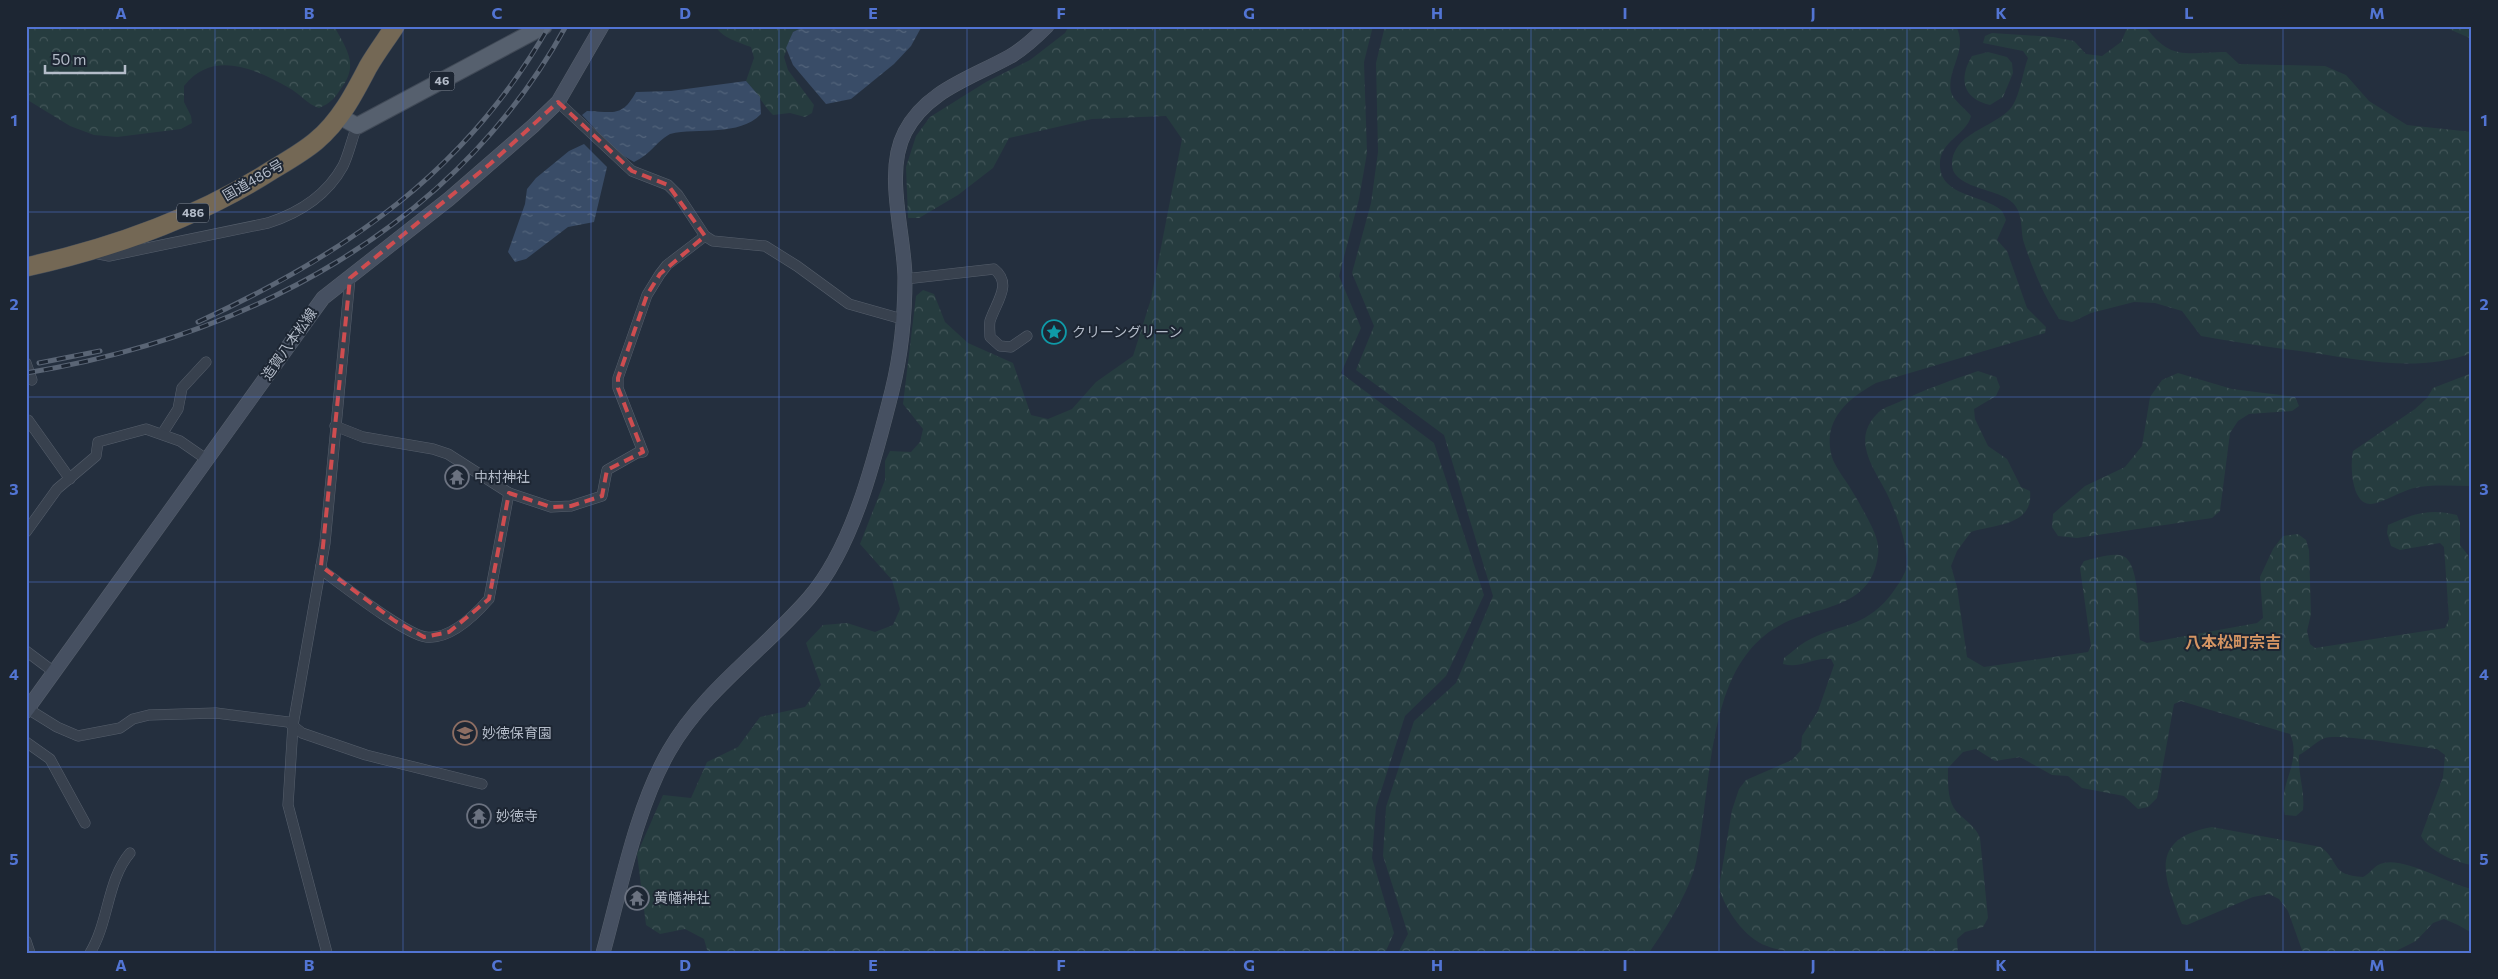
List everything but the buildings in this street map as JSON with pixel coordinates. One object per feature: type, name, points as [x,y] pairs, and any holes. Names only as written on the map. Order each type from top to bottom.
[{"type":"highway","name":"国道486号","points":[[26,267],[90,252],[194,213],[246,187],[316,140],[339,116],[354,96],[369,66],[395,26]]},
{"type":"main road","name":"46","points":[[357,126],[544,26]]},
{"type":"main road","points":[[339,116],[357,126]]},
{"type":"street","name":"造賀八本松線","points":[[27,710],[322,298],[350,278],[490,164],[558,102],[589,52],[602,26]]},
{"type":"street","points":[[603,953],[649,794],[669,751],[699,709],[810,597],[843,547],[856,514],[892,391],[899,355],[905,279],[895,172],[896,151],[905,132],[915,114],[931,99],[958,82],[1012,56],[1047,26]]},
{"type":"street","points":[[558,102],[632,171],[668,185],[678,195],[706,236],[720,242],[765,246],[797,266],[848,304],[902,319]]},
{"type":"street","points":[[90,252],[109,256],[288,216],[308,204],[324,189],[343,166],[357,126]]},
{"type":"street","points":[[335,426],[363,437],[433,449],[448,454],[510,493],[551,507],[571,506],[602,496],[607,470],[637,453],[643,452],[618,388],[618,378],[647,295],[668,265],[706,236]]},
{"type":"street","points":[[905,279],[994,269],[1002,275],[1004,286],[990,323],[990,337],[1000,346],[1011,347],[1027,336]]},
{"type":"street","points":[[328,953],[288,805],[293,725],[321,566],[335,426],[340,396],[350,278]]},
{"type":"street","points":[[162,434],[178,409],[182,388],[206,362]]},
{"type":"street","points":[[26,363],[32,380]]},
{"type":"street","points":[[26,422],[28,420],[70,479]]},
{"type":"street","points":[[30,528],[57,489],[96,456],[98,442],[146,428],[180,441],[206,459]]},
{"type":"street","points":[[321,566],[323,571],[395,622],[424,637],[449,632],[478,612],[489,599],[510,493]]},
{"type":"street","points":[[26,515],[30,528]]},
{"type":"street","points":[[26,651],[54,672]]},
{"type":"street","points":[[27,710],[78,736],[120,728],[133,719],[149,715],[216,713],[288,722],[302,733],[366,755],[482,784]]},
{"type":"street","points":[[26,742],[50,759],[85,823]]},
{"type":"street","points":[[90,953],[105,919],[120,865],[130,853]]},
{"type":"street","points":[[26,941],[30,953]]},
{"type":"highlighted area","points":[[558,102],[632,171],[668,185],[705,236],[660,274],[647,295],[618,378],[618,388],[643,452],[607,470],[602,496],[571,506],[551,507],[509,493],[489,599],[449,632],[424,637],[395,621],[321,566],[350,278],[490,164]]},
{"type":"green space","points":[[26,26],[334,26],[349,56],[350,71],[335,97],[319,108],[291,89],[264,75],[235,66],[221,65],[208,68],[195,75],[184,86],[184,102],[191,116],[192,123],[181,129],[117,137],[94,135],[70,126],[26,99]]},
{"type":"green space","points":[[716,26],[805,26],[793,32],[784,57],[788,70],[814,105],[812,113],[805,117],[790,113],[773,115],[746,81],[754,58],[751,47],[726,36]]},
{"type":"green space","points":[[1069,26],[1373,26],[1364,62],[1367,153],[1359,199],[1339,276],[1361,328],[1341,373],[1434,443],[1484,595],[1446,676],[1405,716],[1376,807],[1372,858],[1394,933],[1385,953],[708,953],[704,939],[685,929],[660,934],[646,925],[637,854],[663,795],[691,798],[707,762],[738,747],[760,717],[805,707],[821,685],[806,643],[823,625],[847,623],[875,632],[893,625],[900,609],[892,580],[860,544],[885,480],[885,461],[890,451],[911,452],[920,442],[923,429],[903,404],[916,296],[923,290],[934,294],[945,322],[968,343],[1013,363],[1031,415],[1048,419],[1072,409],[1096,382],[1133,356],[1151,299],[1182,139],[1166,116],[1092,119],[1009,138],[993,168],[958,195],[919,218],[908,218],[906,167],[916,136],[930,117],[986,82],[1030,60],[1065,33]]},
{"type":"green space","points":[[1385,26],[1956,26],[1960,44],[1951,76],[1951,92],[1954,98],[1971,116],[1964,129],[1943,151],[1940,167],[1942,177],[1955,189],[1993,205],[2002,211],[2006,220],[1997,240],[2007,251],[2027,308],[2046,327],[2045,333],[1876,383],[1855,396],[1839,413],[1833,423],[1830,434],[1830,446],[1833,460],[1859,502],[1876,536],[1878,555],[1873,574],[1865,587],[1853,597],[1839,604],[1792,620],[1769,632],[1749,651],[1733,676],[1717,726],[1693,874],[1677,909],[1649,953],[1398,953],[1408,934],[1383,856],[1386,807],[1414,721],[1456,683],[1493,596],[1444,435],[1356,370],[1374,326],[1352,273],[1371,203],[1378,152],[1376,63]]},
{"type":"green space","points":[[2128,26],[2145,26],[2163,45],[2181,53],[2226,52],[2239,64],[2325,66],[2346,75],[2369,101],[2407,125],[2472,132],[2472,353],[2433,362],[2393,363],[2374,362],[2243,343],[2201,336],[2182,311],[2155,303],[2134,302],[2091,313],[2072,322],[2059,319],[2031,263],[2024,243],[2019,212],[2013,203],[2006,198],[1960,179],[1954,172],[1952,164],[1954,153],[1968,137],[1998,119],[2013,105],[2018,95],[2028,58],[2023,51],[1983,43],[1985,36],[1992,33],[2053,37],[2074,41],[2086,54],[2102,56],[2121,42]]},
{"type":"green space","points":[[2442,26],[2472,26],[2472,39]]},
{"type":"green space","points":[[1988,52],[2007,57],[2012,63],[2013,73],[2003,97],[1990,105],[1974,98],[1969,93],[1964,80],[1972,56]]},
{"type":"green space","points":[[1978,371],[1996,377],[2000,387],[1996,396],[1974,409],[1975,419],[1988,446],[2007,459],[2021,487],[2030,491],[2030,502],[2026,511],[2011,522],[1971,532],[1957,551],[1951,566],[1957,587],[1967,657],[1984,667],[2088,652],[2091,646],[2080,568],[2084,561],[2109,555],[2123,556],[2129,561],[2133,570],[2138,594],[2140,640],[2147,643],[2257,623],[2263,618],[2260,577],[2273,549],[2283,536],[2298,534],[2306,540],[2309,550],[2311,614],[2307,631],[2310,644],[2315,648],[2445,628],[2449,619],[2444,547],[2440,543],[2400,550],[2391,546],[2387,533],[2388,525],[2413,515],[2438,512],[2457,515],[2460,523],[2460,545],[2468,555],[2472,576],[2472,865],[2458,862],[2443,855],[2430,846],[2421,836],[2443,777],[2445,755],[2437,749],[2346,737],[2322,739],[2299,755],[2303,810],[2296,816],[2285,815],[2284,794],[2293,755],[2290,734],[2181,701],[2174,704],[2157,798],[2148,807],[2138,809],[2124,796],[2082,788],[2068,776],[2052,775],[2020,757],[1995,761],[1976,749],[1963,752],[1948,768],[1949,790],[1953,806],[1970,823],[1980,838],[1988,918],[1983,927],[1965,932],[1957,939],[1958,953],[1790,952],[1772,948],[1759,942],[1743,930],[1731,913],[1719,887],[1732,810],[1739,789],[1746,780],[1792,760],[1801,750],[1802,736],[1818,711],[1834,665],[1831,659],[1825,659],[1789,665],[1783,664],[1784,658],[1800,645],[1817,636],[1849,625],[1870,615],[1890,596],[1906,569],[1906,551],[1897,517],[1866,451],[1865,441],[1871,421],[1885,408]]},
{"type":"green space","points":[[2178,373],[2232,389],[2295,397],[2299,406],[2292,411],[2249,414],[2238,421],[2230,433],[2220,511],[2212,518],[2077,538],[2058,536],[2052,527],[2053,514],[2085,486],[2125,467],[2142,446],[2150,397],[2162,380]]},
{"type":"green space","points":[[2472,373],[2472,486],[2421,487],[2376,503],[2364,503],[2359,498],[2353,483],[2353,451],[2415,409],[2427,398],[2433,388]]},
{"type":"green space","points":[[2212,827],[2321,847],[2340,871],[2353,876],[2363,877],[2378,865],[2387,862],[2399,863],[2472,889],[2472,933],[2444,919],[2433,923],[2416,941],[2392,953],[2303,953],[2288,911],[2279,899],[2269,894],[2253,897],[2187,925],[2182,924],[2166,876],[2166,863],[2169,851],[2177,841],[2191,833]]},
{"type":"water","points":[[805,26],[922,26],[911,46],[894,64],[851,99],[826,104],[793,65],[786,48],[793,32]]},
{"type":"water","points":[[746,81],[760,97],[761,114],[752,121],[730,129],[670,134],[634,162],[617,152],[582,115],[587,111],[611,112],[622,109],[636,92],[671,91]]},
{"type":"water","points":[[584,144],[607,167],[594,222],[568,227],[526,259],[515,262],[508,252],[525,204],[527,189],[536,178],[569,151]]},
{"type":"railway","points":[[198,322],[252,296],[304,267],[352,237],[398,203],[441,165],[480,124],[516,78],[549,26]]},
{"type":"railway","points":[[26,373],[108,356],[188,332],[265,301],[337,262],[405,215],[466,160],[520,97],[566,26]]},
{"type":"railway","points":[[39,363],[100,351]]},
{"type":"place","name":"クリーングリーン","points":[[1054,332]]},
{"type":"place","name":"中村神社","points":[[457,477]]},
{"type":"place","name":"妙徳保育園","points":[[465,733]]},
{"type":"place","name":"妙徳寺","points":[[479,816]]},
{"type":"place","name":"黄幡神社","points":[[637,898]]},
{"type":"district","name":"八本松町宗吉","points":[[2233,642]]}]
